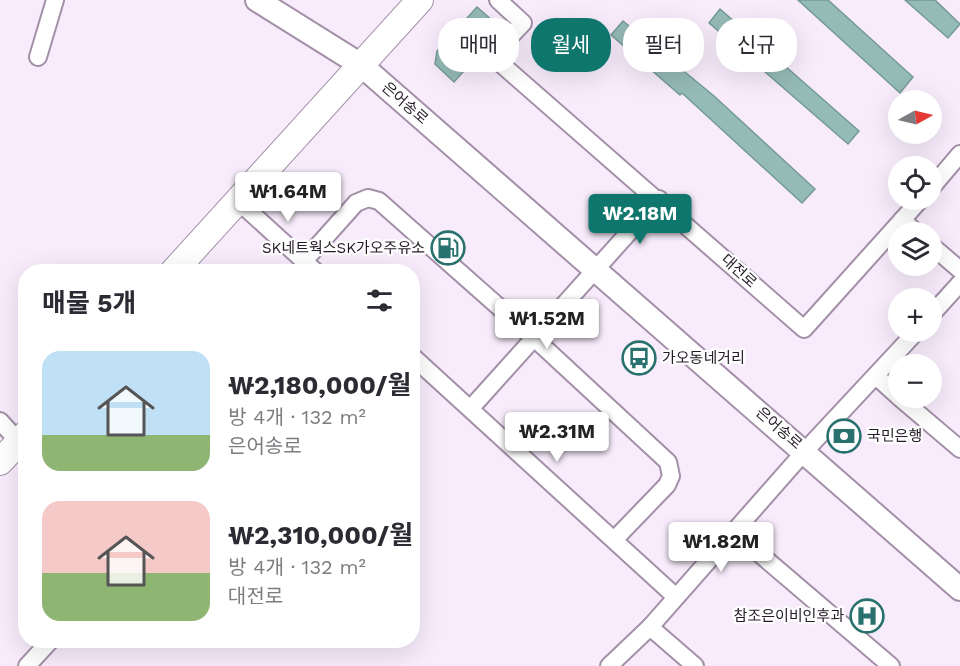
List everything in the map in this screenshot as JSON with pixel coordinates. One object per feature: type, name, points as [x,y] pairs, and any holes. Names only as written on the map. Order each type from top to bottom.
[{"type":"main road","name":"은어송로","points":[[256,0],[361,65],[596,268],[960,589]]},
{"type":"main road","points":[[179,264],[420,0]]},
{"type":"main road","points":[[0,462],[18,442]]},
{"type":"street","points":[[38,57],[56,0]]},
{"type":"street","name":"대전로","points":[[498,0],[523,23],[492,56],[659,199],[804,329],[911,210]]},
{"type":"street","points":[[942,175],[960,154]]},
{"type":"street","points":[[311,264],[356,203],[368,198],[380,201],[534,338],[668,462],[671,477],[667,485],[614,540]]},
{"type":"street","points":[[471,408],[659,199]]},
{"type":"street","points":[[237,200],[308,264]]},
{"type":"street","points":[[942,255],[960,270]]},
{"type":"street","points":[[942,303],[960,283]]},
{"type":"street","points":[[609,666],[650,627],[805,451],[907,342]]},
{"type":"street","points":[[420,363],[676,597]]},
{"type":"street","points":[[876,376],[888,387]]},
{"type":"street","points":[[912,408],[960,449]]},
{"type":"street","points":[[0,421],[18,435]]},
{"type":"street","points":[[734,532],[891,666]]},
{"type":"street","points":[[650,627],[695,666]]},
{"type":"street","points":[[27,666],[44,648]]},
{"type":"building","points":[[798,0],[828,0],[913,77],[902,90],[897,90]]},
{"type":"building","points":[[905,0],[935,0],[960,24],[948,38]]},
{"type":"building","points":[[477,7],[490,18],[467,18]]},
{"type":"building","points":[[720,9],[730,18],[716,18],[716,29],[709,23]]},
{"type":"building","points":[[623,21],[623,45],[611,35]]},
{"type":"building","points":[[438,50],[438,67],[435,64]]},
{"type":"building","points":[[443,72],[463,72],[454,82]]},
{"type":"building","points":[[654,72],[685,72],[815,189],[802,203],[682,93],[680,95]]},
{"type":"building","points":[[765,72],[792,72],[859,131],[848,144]]},
{"type":"place","name":"SK네트웍스SK가오주유소","points":[[448,248]]},
{"type":"place","name":"가오동네거리","points":[[639,358]]},
{"type":"place","name":"국민은행","points":[[844,436]]},
{"type":"place","name":"참조은이비인후과","points":[[867,616]]}]
